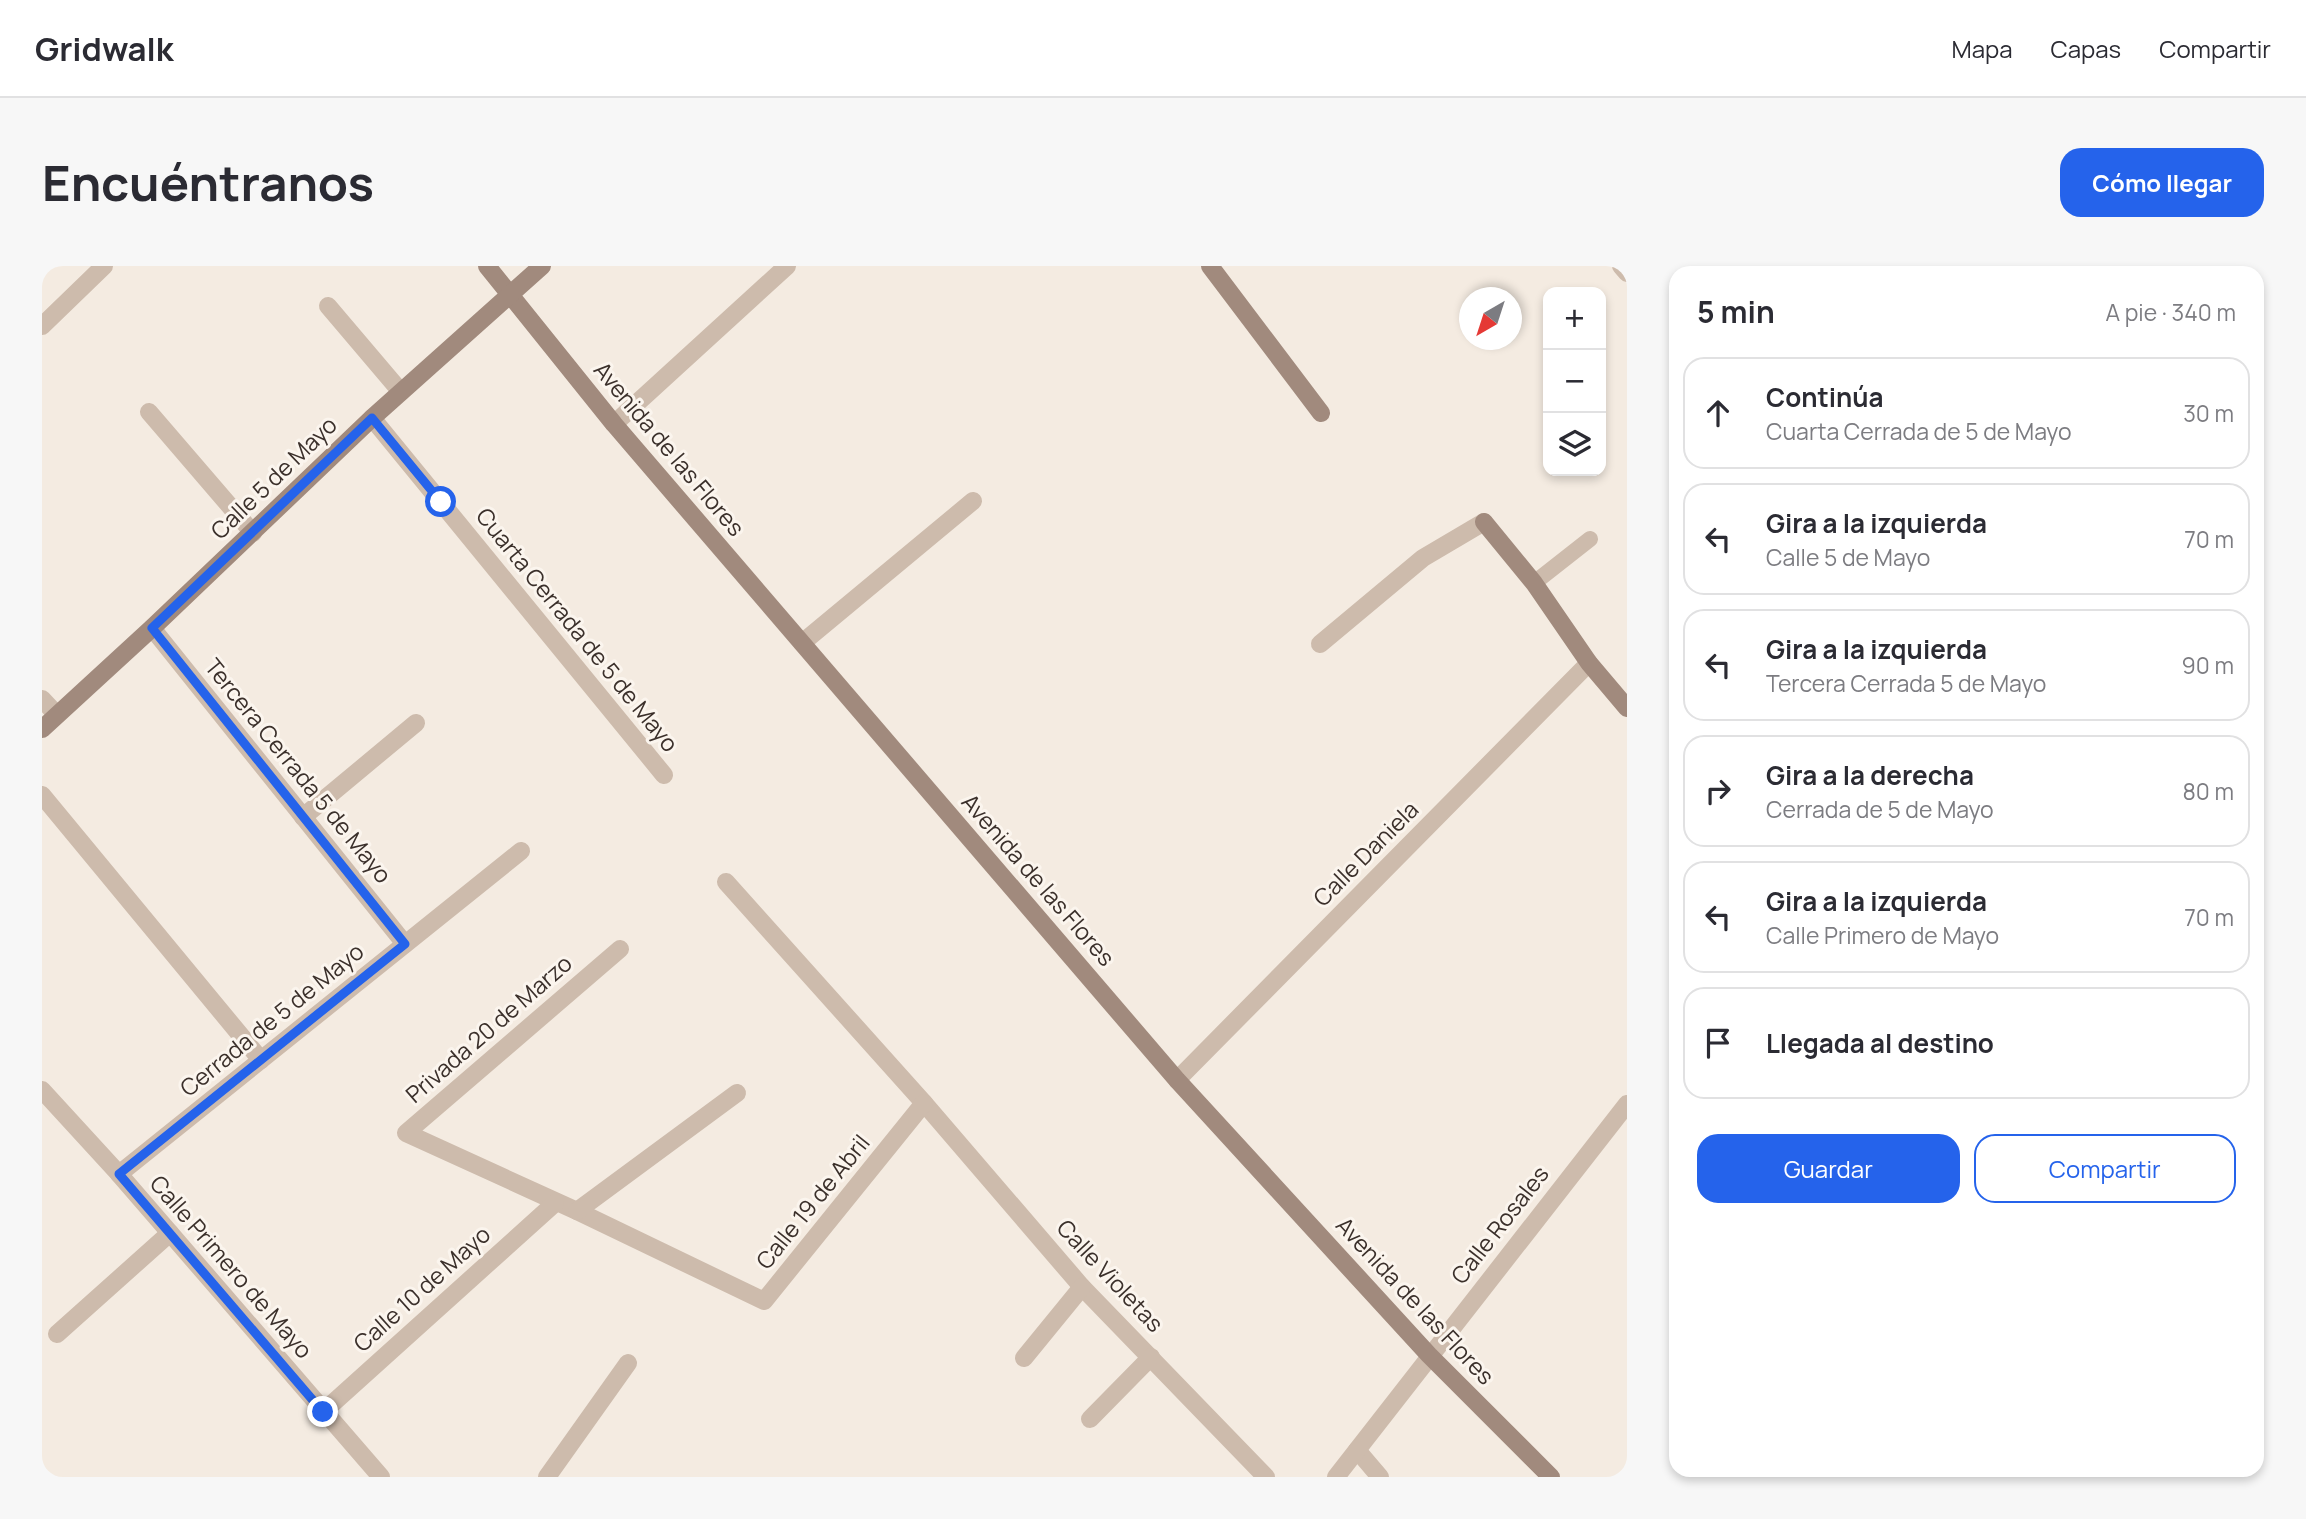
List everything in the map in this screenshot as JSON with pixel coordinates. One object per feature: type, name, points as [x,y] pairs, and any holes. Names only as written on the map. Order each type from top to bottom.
[{"type":"street","points":[[42,326],[104,266]]},
{"type":"street","name":"Avenida de las Flores","points":[[487,266],[614,424],[1177,1080],[1429,1356],[1551,1477]]},
{"type":"street","name":"Calle 5 de Mayo","points":[[42,729],[372,418],[542,266]]},
{"type":"street","points":[[614,424],[787,266]]},
{"type":"street","points":[[1210,266],[1321,413]]},
{"type":"street","points":[[1621,266],[1627,273]]},
{"type":"street","points":[[328,306],[401,392]]},
{"type":"street","points":[[149,411],[253,533]]},
{"type":"street","name":"Cuarta Cerrada de 5 de Mayo","points":[[372,418],[664,775]]},
{"type":"street","points":[[802,643],[973,501]]},
{"type":"street","points":[[1320,644],[1423,558],[1484,522],[1534,583],[1589,663],[1627,708]]},
{"type":"street","name":"Tercera Cerrada 5 de Mayo","points":[[152,628],[405,944]]},
{"type":"street","name":"Calle Daniela","points":[[1177,1080],[1589,663]]},
{"type":"street","points":[[42,699],[57,715]]},
{"type":"street","points":[[303,817],[416,723]]},
{"type":"street","points":[[42,795],[261,1060]]},
{"type":"street","name":"Cerrada de 5 de Mayo","points":[[119,1174],[521,851]]},
{"type":"street","name":"Calle Violetas","points":[[726,882],[924,1104],[1082,1287],[1266,1477]]},
{"type":"street","name":"Privada 20 de Marzo","points":[[577,1211],[406,1133],[620,949]]},
{"type":"street","name":"Calle Primero de Mayo","points":[[42,1090],[119,1174],[381,1477]]},
{"type":"street","points":[[577,1211],[737,1093]]},
{"type":"street","name":"Calle 19 de Abril","points":[[577,1211],[764,1301],[924,1104]]},
{"type":"street","name":"Calle Rosales","points":[[1335,1477],[1627,1104]]},
{"type":"street","name":"Calle 10 de Mayo","points":[[323,1412],[555,1203]]},
{"type":"street","points":[[57,1334],[170,1233]]},
{"type":"street","points":[[1024,1358],[1082,1287]]},
{"type":"street","points":[[1090,1419],[1151,1357]]},
{"type":"street","points":[[547,1477],[628,1363]]},
{"type":"street","points":[[1357,1450],[1380,1477]]},
{"type":"lane","points":[[1534,583],[1590,539]]},
{"type":"route","points":[[323,1412],[119,1174],[405,944],[152,628],[372,418],[441,502]]}]
